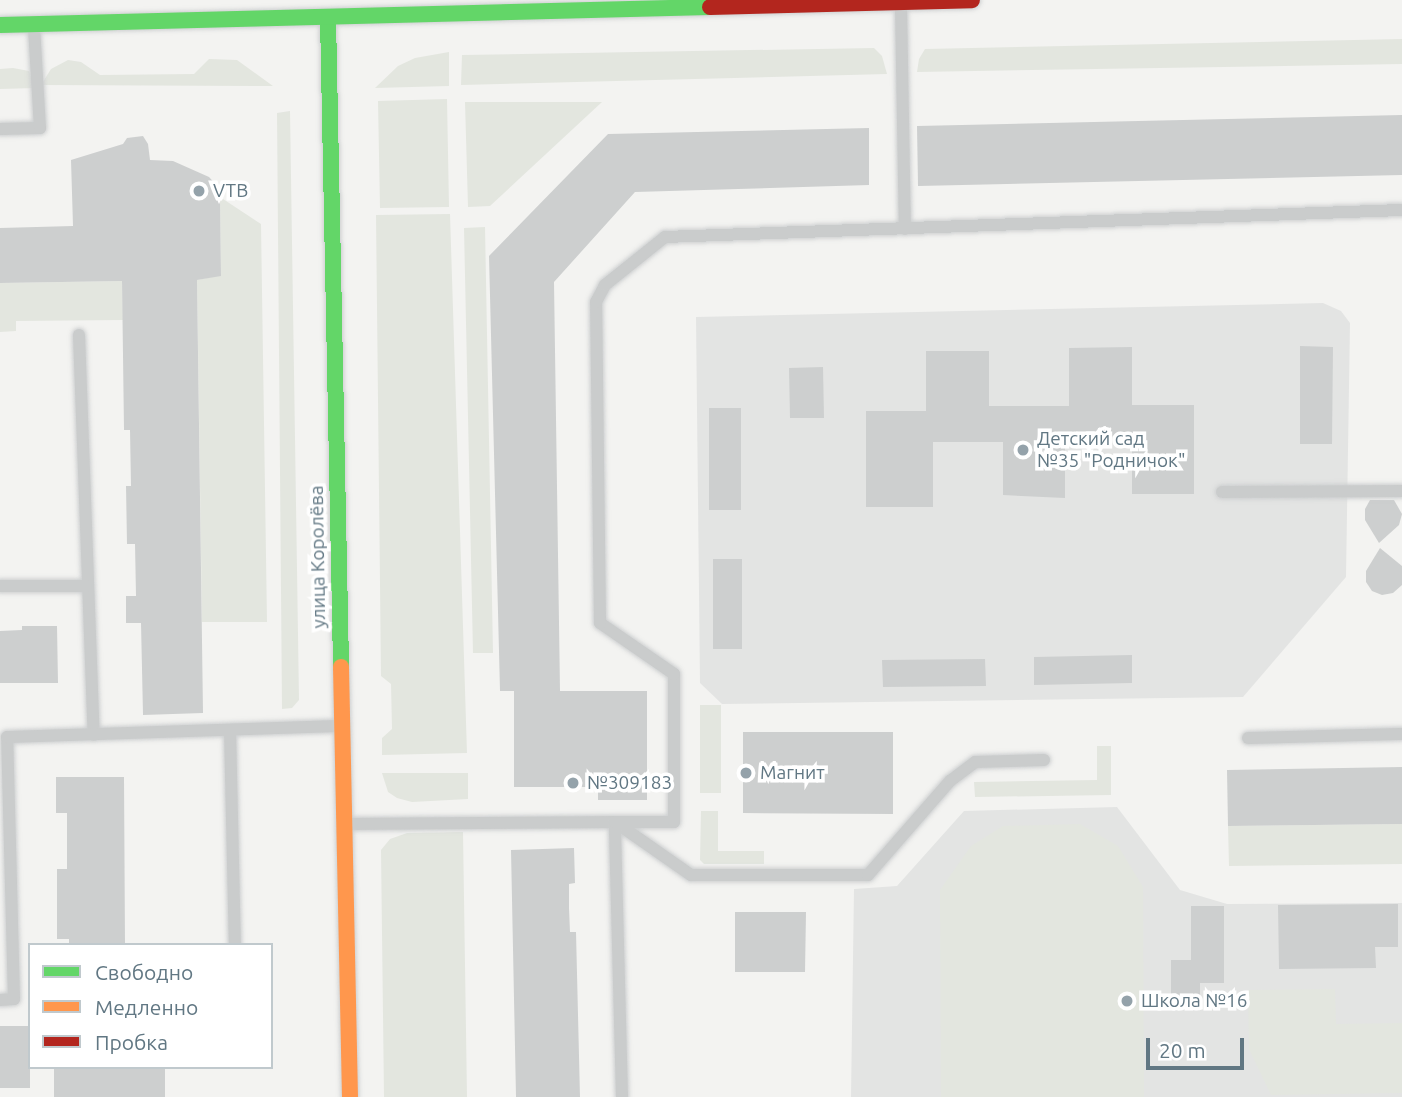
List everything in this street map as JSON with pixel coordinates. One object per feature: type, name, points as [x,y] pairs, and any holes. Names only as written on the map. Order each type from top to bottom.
[{"type":"main road","points":[[0,25],[972,0]]},
{"type":"main road","name":"улица Королёва","points":[[328,17],[351,1097]]},
{"type":"lane","points":[[901,2],[905,229]]},
{"type":"lane","points":[[0,129],[40,128],[34,24]]},
{"type":"lane","points":[[345,824],[674,822],[674,674],[600,623],[596,302],[606,285],[665,237],[1402,210]]},
{"type":"lane","points":[[79,335],[86,586],[94,734]]},
{"type":"lane","points":[[1222,492],[1402,491]]},
{"type":"lane","points":[[0,586],[86,586]]},
{"type":"lane","points":[[0,1000],[14,999],[7,737],[343,726]]},
{"type":"lane","points":[[230,730],[235,943]]},
{"type":"lane","points":[[1248,738],[1402,734]]},
{"type":"lane","points":[[615,822],[691,875],[868,875],[950,781],[975,762],[1044,760]]},
{"type":"lane","points":[[615,822],[622,1097]]},
{"type":"shaded area","points":[[1402,39],[1402,64],[917,72],[919,59],[925,49]]},
{"type":"shaded area","points":[[874,48],[882,56],[887,74],[461,85],[462,55]]},
{"type":"shaded area","points":[[449,52],[449,86],[375,88],[398,66],[415,58]]},
{"type":"shaded area","points":[[209,59],[237,60],[273,86],[41,85],[51,69],[68,60],[81,62],[100,75],[194,74]]},
{"type":"shaded area","points":[[0,69],[29,71],[35,88],[0,89]]},
{"type":"shaded area","points":[[447,99],[449,207],[380,208],[378,101]]},
{"type":"shaded area","points":[[465,102],[602,102],[490,206],[468,207]]},
{"type":"shaded area","points":[[290,111],[299,700],[292,708],[282,709],[277,113]]},
{"type":"shaded area","points":[[220,197],[261,224],[267,622],[202,622],[197,280],[221,275]]},
{"type":"shaded area","points":[[450,214],[467,753],[382,755],[382,738],[392,729],[391,684],[381,676],[376,215]]},
{"type":"shaded area","points":[[485,227],[493,653],[473,653],[464,228]]},
{"type":"shaded area","points":[[122,281],[123,320],[16,321],[16,331],[0,332],[0,283]]},
{"type":"shaded area","name":"Детский сад №35 \"Родничок\"","points":[[1323,303],[1341,311],[1350,323],[1346,577],[1243,697],[722,704],[700,683],[696,317]]},
{"type":"shaded area","points":[[700,705],[721,705],[721,793],[700,793]]},
{"type":"shaded area","points":[[1097,746],[1111,746],[1111,795],[975,797],[974,782],[1097,780]]},
{"type":"shaded area","points":[[382,773],[468,773],[468,799],[412,802],[397,798],[388,792]]},
{"type":"shaded area","name":"Школа №16","points":[[1117,807],[1180,890],[1227,904],[1402,903],[1402,1097],[851,1097],[854,889],[897,886],[964,811]]},
{"type":"shaded area","points":[[701,811],[718,811],[718,851],[764,851],[764,864],[704,864],[700,860]]},
{"type":"shaded area","points":[[1080,824],[1118,846],[1143,887],[1144,1097],[941,1097],[940,890],[971,846],[1003,826]]},
{"type":"shaded area","points":[[1402,824],[1402,864],[1229,866],[1228,826]]},
{"type":"shaded area","points":[[463,832],[467,1097],[384,1097],[381,850],[390,839],[407,833]]},
{"type":"shaded area","points":[[1335,989],[1336,1024],[1402,1023],[1402,1093],[1271,1095],[1249,1049],[1248,990]]},
{"type":"building","points":[[1402,115],[1402,175],[918,186],[917,126]]},
{"type":"building","points":[[869,128],[869,185],[635,192],[554,282],[560,691],[647,691],[647,800],[598,800],[598,787],[514,787],[514,691],[500,691],[489,256],[608,134]]},
{"type":"building","points":[[143,136],[148,144],[150,160],[173,161],[209,177],[219,188],[220,197],[221,276],[197,280],[203,713],[143,715],[141,623],[126,623],[126,596],[136,596],[135,544],[127,544],[126,486],[131,486],[130,430],[124,430],[122,281],[0,283],[0,228],[73,226],[71,160],[123,144],[127,138]]},
{"type":"building","points":[[1300,346],[1333,347],[1332,444],[1300,444]]},
{"type":"building","points":[[1132,347],[1132,405],[1194,405],[1194,494],[1132,494],[1132,436],[1065,437],[1065,498],[1003,495],[1003,442],[933,442],[933,507],[866,507],[866,411],[926,411],[926,351],[989,351],[989,406],[1069,406],[1069,348]]},
{"type":"building","points":[[823,367],[824,418],[790,418],[789,368]]},
{"type":"building","points":[[709,408],[741,408],[741,510],[709,510]]},
{"type":"building","points":[[1370,500],[1394,500],[1402,514],[1399,525],[1379,543],[1365,520],[1365,509]]},
{"type":"building","points":[[1380,548],[1402,566],[1402,585],[1393,593],[1382,595],[1372,591],[1366,582],[1366,571]]},
{"type":"building","points":[[713,559],[742,559],[742,649],[713,649]]},
{"type":"building","points":[[22,626],[57,626],[58,683],[0,683],[0,631],[22,630]]},
{"type":"building","points":[[1132,655],[1132,683],[1034,685],[1034,657]]},
{"type":"building","points":[[985,659],[986,686],[883,687],[882,660]]},
{"type":"building","points":[[743,732],[893,732],[893,814],[743,813]]},
{"type":"building","points":[[1402,767],[1402,824],[1228,826],[1227,770]]},
{"type":"building","points":[[56,777],[124,777],[125,943],[69,943],[69,939],[57,939],[57,869],[67,869],[67,813],[56,813]]},
{"type":"building","points":[[574,848],[575,883],[569,884],[569,908],[570,932],[576,932],[580,1097],[516,1097],[511,850]]},
{"type":"building","points":[[1398,904],[1398,947],[1375,947],[1376,968],[1279,969],[1278,905]]},
{"type":"building","points":[[1191,906],[1224,906],[1224,983],[1200,983],[1200,1001],[1171,1001],[1171,960],[1191,960]]},
{"type":"building","points":[[735,912],[806,912],[805,972],[735,972]]},
{"type":"building","points":[[0,1026],[28,1026],[30,1088],[0,1088]]},
{"type":"building","points":[[54,1069],[165,1069],[165,1097],[54,1097]]},
{"type":"traffic: fast","points":[[0,25],[710,7]]},
{"type":"traffic: fast","points":[[328,17],[341,667]]},
{"type":"traffic: slow","points":[[341,667],[350,1097]]},
{"type":"traffic: jam","points":[[710,7],[972,0]]},
{"type":"place","name":"VTB","points":[[199,191]]},
{"type":"place","name":"Детский сад №35 \"Родничок\"","points":[[1023,450]]},
{"type":"place","name":"Магнит","points":[[746,773]]},
{"type":"place","name":"№309183","points":[[573,783]]},
{"type":"place","name":"Школа №16","points":[[1127,1001]]}]
